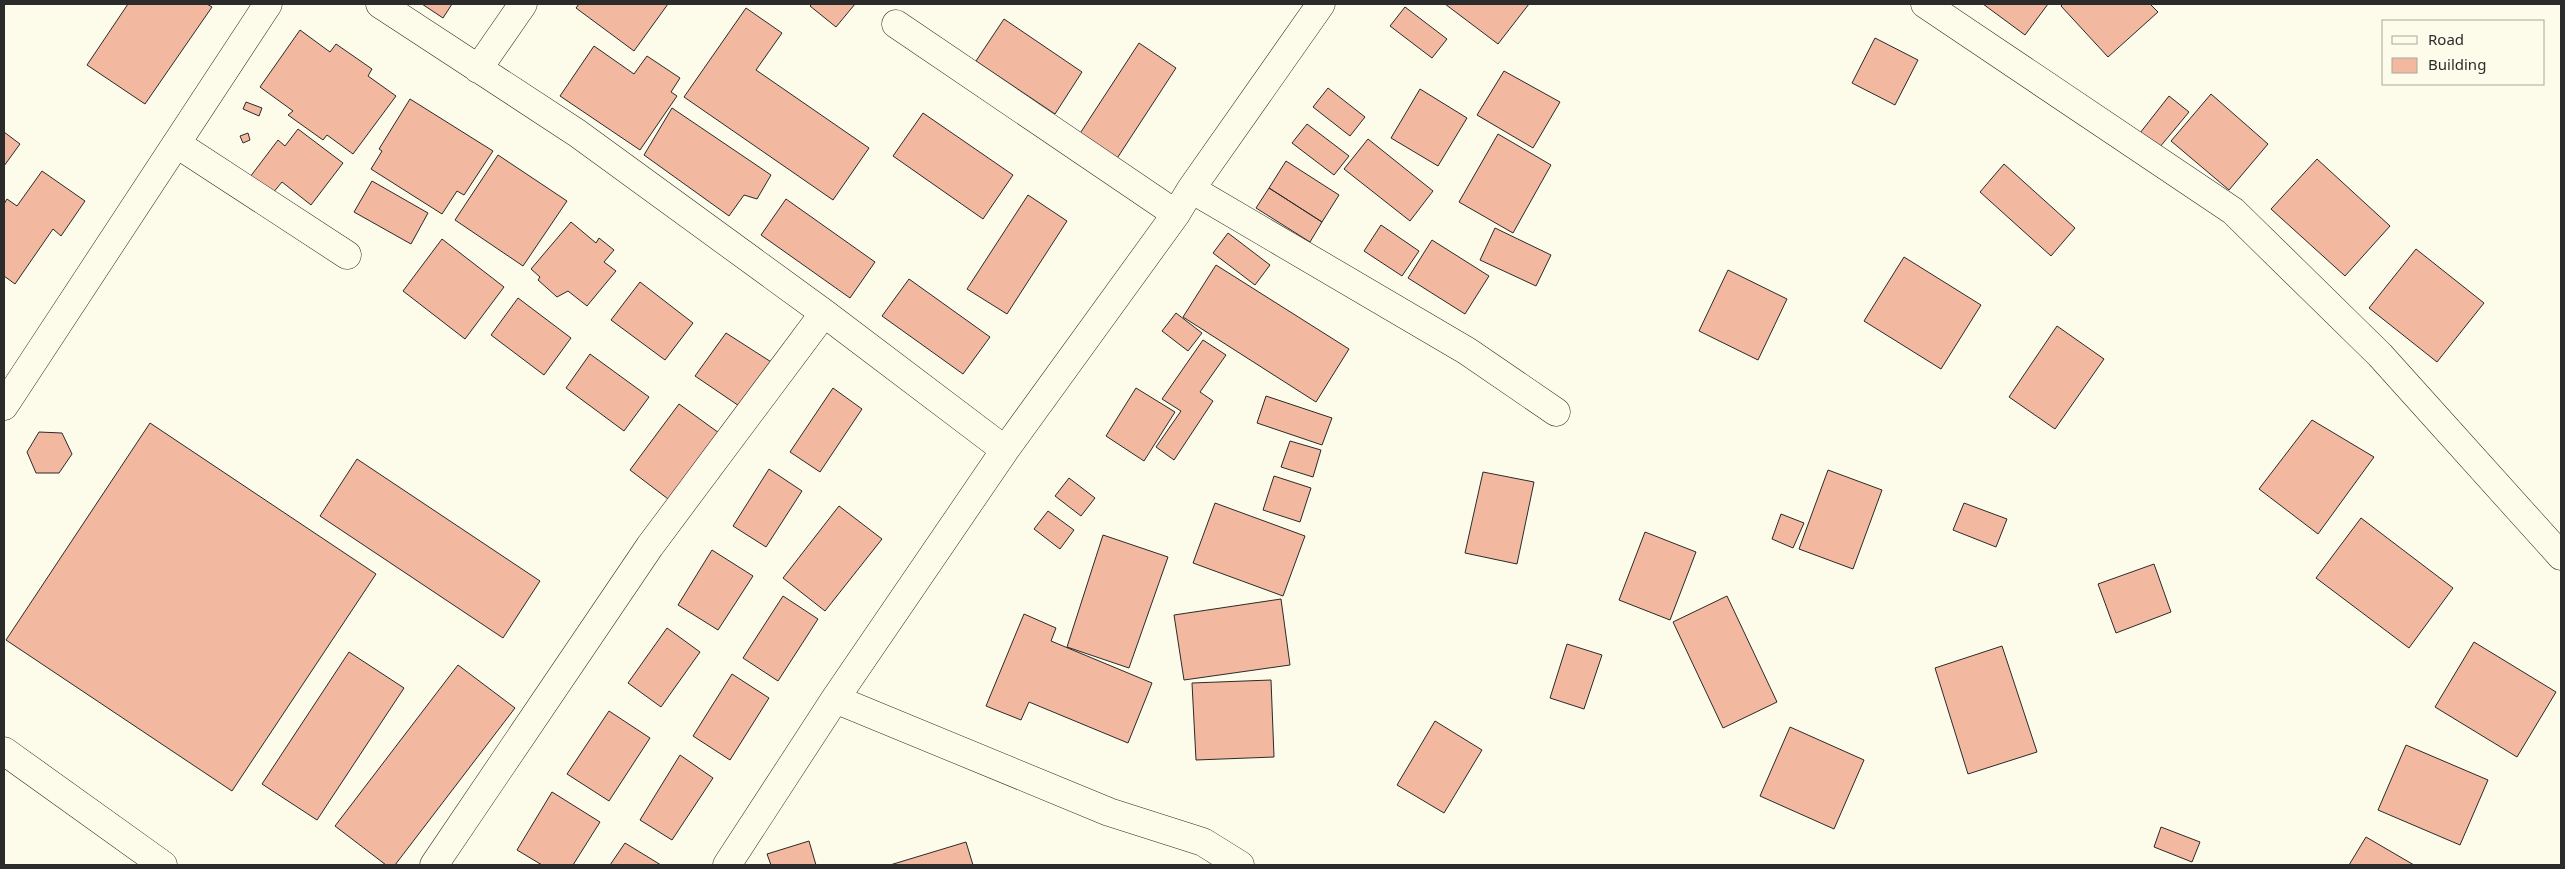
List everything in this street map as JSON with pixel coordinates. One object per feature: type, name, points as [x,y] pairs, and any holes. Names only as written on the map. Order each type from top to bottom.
[{"type":"street","points":[[4,406],[268,4]]},
{"type":"street","points":[[380,4],[577,133],[824,314],[1005,450]]},
{"type":"street","points":[[478,68],[523,4]]},
{"type":"street","points":[[727,865],[835,699],[1005,450],[1176,214],[1191,189],[1321,4]]},
{"type":"street","points":[[1925,4],[2233,211],[2380,355],[2561,556]]},
{"type":"street","points":[[896,24],[1176,214]]},
{"type":"street","points":[[177,144],[347,255]]},
{"type":"street","points":[[1191,189],[1467,351],[1556,412]]},
{"type":"street","points":[[434,865],[650,546],[824,314]]},
{"type":"street","points":[[835,699],[1109,812],[1203,842],[1240,865]]},
{"type":"street","points":[[4,751],[163,865]]},
{"type":"building","points":[[128,4],[207,4],[212,7],[145,104],[87,65]]},
{"type":"building","points":[[422,4],[452,4],[443,18]]},
{"type":"building","points":[[579,4],[668,4],[634,51],[576,8]]},
{"type":"building","points":[[812,4],[855,4],[836,27],[810,6]]},
{"type":"building","points":[[1445,4],[1529,4],[1498,44]]},
{"type":"building","points":[[1983,4],[2048,4],[2025,35]]},
{"type":"building","points":[[2063,4],[2150,4],[2158,12],[2108,57],[2061,6]]},
{"type":"building","points":[[1405,7],[1447,39],[1432,58],[1390,26]]},
{"type":"building","points":[[746,8],[782,33],[756,70],[869,148],[833,200],[684,97]]},
{"type":"building","points":[[1004,19],[1082,72],[1055,114],[976,61]]},
{"type":"building","points":[[300,30],[330,52],[336,44],[372,69],[368,76],[396,96],[353,154],[327,135],[323,140],[288,115],[293,111],[260,87]]},
{"type":"building","points":[[1875,38],[1918,60],[1895,105],[1852,83]]},
{"type":"building","points":[[1139,43],[1176,68],[1114,163],[1077,138]]},
{"type":"building","points":[[594,46],[634,74],[647,56],[680,78],[671,92],[677,96],[640,150],[560,96]]},
{"type":"building","points":[[1504,71],[1560,102],[1533,148],[1477,115]]},
{"type":"building","points":[[1328,88],[1365,117],[1350,136],[1313,107]]},
{"type":"building","points":[[1420,89],[1467,118],[1438,166],[1391,138]]},
{"type":"building","points":[[2211,94],[2268,144],[2229,190],[2171,141]]},
{"type":"building","points":[[2169,96],[2189,112],[2159,148],[2140,133]]},
{"type":"building","points":[[410,99],[493,151],[464,195],[457,191],[442,214],[371,169],[382,151],[379,149]]},
{"type":"building","points":[[246,102],[262,108],[259,116],[243,109]]},
{"type":"building","points":[[672,108],[771,175],[757,199],[744,195],[729,216],[644,155]]},
{"type":"building","points":[[923,113],[1013,175],[983,219],[893,156]]},
{"type":"building","points":[[1307,124],[1349,156],[1334,175],[1292,143]]},
{"type":"building","points":[[298,129],[343,163],[311,205],[282,182],[272,194],[250,177],[278,140],[285,146]]},
{"type":"building","points":[[4,132],[20,144],[4,166]]},
{"type":"building","points":[[248,133],[250,140],[243,143],[240,136]]},
{"type":"building","points":[[1498,134],[1551,165],[1513,233],[1459,202]]},
{"type":"building","points":[[1368,139],[1433,191],[1410,221],[1344,169]]},
{"type":"building","points":[[498,155],[567,201],[523,266],[455,220]]},
{"type":"building","points":[[2317,159],[2390,226],[2345,276],[2271,209]]},
{"type":"building","points":[[1286,161],[1339,195],[1322,222],[1269,188]]},
{"type":"building","points":[[2004,164],[2075,228],[2051,256],[1980,192]]},
{"type":"building","points":[[42,171],[85,201],[61,236],[53,229],[15,284],[4,276],[4,204],[7,199],[17,206]]},
{"type":"building","points":[[372,181],[428,213],[411,244],[354,212]]},
{"type":"building","points":[[1269,188],[1322,222],[1310,242],[1256,208]]},
{"type":"building","points":[[1028,195],[1067,221],[1007,314],[967,289]]},
{"type":"building","points":[[786,199],[875,262],[850,298],[761,235]]},
{"type":"building","points":[[571,222],[596,243],[599,238],[614,250],[604,262],[616,271],[587,306],[568,291],[557,297],[538,280],[540,277],[531,269]]},
{"type":"building","points":[[1381,225],[1419,251],[1402,276],[1364,251]]},
{"type":"building","points":[[1495,228],[1551,255],[1536,286],[1480,260]]},
{"type":"building","points":[[1228,233],[1270,265],[1255,285],[1213,253]]},
{"type":"building","points":[[442,239],[504,287],[465,339],[403,291]]},
{"type":"building","points":[[1432,240],[1489,276],[1465,314],[1408,278]]},
{"type":"building","points":[[2416,249],[2484,303],[2437,362],[2369,308]]},
{"type":"building","points":[[1904,257],[1981,305],[1941,369],[1864,321]]},
{"type":"building","points":[[1216,265],[1349,349],[1316,402],[1183,317]]},
{"type":"building","points":[[1728,270],[1787,299],[1758,360],[1699,331]]},
{"type":"building","points":[[909,279],[990,337],[963,374],[882,316]]},
{"type":"building","points":[[640,282],[693,323],[665,360],[611,320]]},
{"type":"building","points":[[518,298],[571,338],[544,375],[491,335]]},
{"type":"building","points":[[1176,313],[1202,333],[1188,351],[1162,331]]},
{"type":"building","points":[[2057,326],[2104,359],[2055,429],[2009,397]]},
{"type":"building","points":[[726,333],[779,367],[748,412],[695,376]]},
{"type":"building","points":[[1203,340],[1226,355],[1200,392],[1213,401],[1174,460],[1156,447],[1181,411],[1162,399]]},
{"type":"building","points":[[590,354],[649,397],[624,431],[566,388]]},
{"type":"building","points":[[833,388],[862,409],[820,472],[790,452]]},
{"type":"building","points":[[1136,388],[1175,412],[1144,461],[1106,436]]},
{"type":"building","points":[[1266,396],[1332,418],[1322,445],[1257,423]]},
{"type":"building","points":[[679,404],[726,438],[676,505],[630,470]]},
{"type":"building","points":[[2312,420],[2374,457],[2318,534],[2259,489]]},
{"type":"building","points":[[150,423],[376,574],[232,791],[6,640]]},
{"type":"building","points":[[39,432],[62,433],[72,454],[59,473],[36,473],[27,452]]},
{"type":"building","points":[[1290,441],[1321,450],[1313,477],[1281,467]]},
{"type":"building","points":[[357,459],[540,581],[503,638],[320,516]]},
{"type":"building","points":[[769,469],[802,491],[766,547],[733,526]]},
{"type":"building","points":[[1828,470],[1882,490],[1853,569],[1799,549]]},
{"type":"building","points":[[1483,472],[1534,482],[1517,564],[1465,553]]},
{"type":"building","points":[[1274,476],[1311,488],[1300,522],[1263,510]]},
{"type":"building","points":[[1069,478],[1095,498],[1081,516],[1055,496]]},
{"type":"building","points":[[1215,503],[1305,536],[1283,596],[1193,563]]},
{"type":"building","points":[[1964,503],[2007,519],[1996,547],[1953,530]]},
{"type":"building","points":[[839,506],[882,539],[825,611],[783,578]]},
{"type":"building","points":[[1048,511],[1074,530],[1060,549],[1034,529]]},
{"type":"building","points":[[1781,514],[1804,523],[1793,548],[1772,539]]},
{"type":"building","points":[[2361,518],[2453,588],[2409,648],[2316,578]]},
{"type":"building","points":[[1645,532],[1696,552],[1670,620],[1619,600]]},
{"type":"building","points":[[1103,535],[1168,557],[1129,668],[1067,647]]},
{"type":"building","points":[[712,550],[753,576],[718,630],[678,605]]},
{"type":"building","points":[[2154,564],[2171,612],[2116,633],[2098,584]]},
{"type":"building","points":[[783,596],[818,619],[778,681],[743,658]]},
{"type":"building","points":[[1727,596],[1777,702],[1723,728],[1673,622]]},
{"type":"building","points":[[1281,599],[1290,665],[1184,680],[1174,615]]},
{"type":"building","points":[[1024,614],[1056,628],[1051,641],[1152,683],[1128,743],[1029,702],[1021,720],[986,706]]},
{"type":"building","points":[[667,628],[700,652],[661,707],[628,683]]},
{"type":"building","points":[[2474,642],[2556,692],[2517,757],[2435,707]]},
{"type":"building","points":[[1567,644],[1602,655],[1584,709],[1550,698]]},
{"type":"building","points":[[2002,646],[2037,752],[1968,774],[1935,668]]},
{"type":"building","points":[[349,652],[404,688],[317,820],[262,784]]},
{"type":"building","points":[[458,665],[515,708],[395,865],[386,865],[335,826]]},
{"type":"building","points":[[732,674],[769,698],[730,760],[693,736]]},
{"type":"building","points":[[1271,680],[1274,757],[1196,760],[1192,683]]},
{"type":"building","points":[[609,711],[650,738],[609,801],[567,774]]},
{"type":"building","points":[[1435,721],[1482,750],[1444,813],[1397,785]]},
{"type":"building","points":[[1790,727],[1864,760],[1834,829],[1760,796]]},
{"type":"building","points":[[2406,745],[2488,780],[2460,845],[2378,810]]},
{"type":"building","points":[[680,755],[713,778],[672,840],[640,820]]},
{"type":"building","points":[[552,792],[600,822],[573,865],[542,865],[517,850]]},
{"type":"building","points":[[2161,827],[2200,842],[2192,862],[2154,847]]},
{"type":"building","points":[[2366,837],[2414,865],[2349,865]]},
{"type":"building","points":[[809,841],[816,865],[771,865],[767,854]]},
{"type":"building","points":[[966,842],[973,865],[890,865]]},
{"type":"building","points":[[625,843],[661,865],[610,865]]}]
